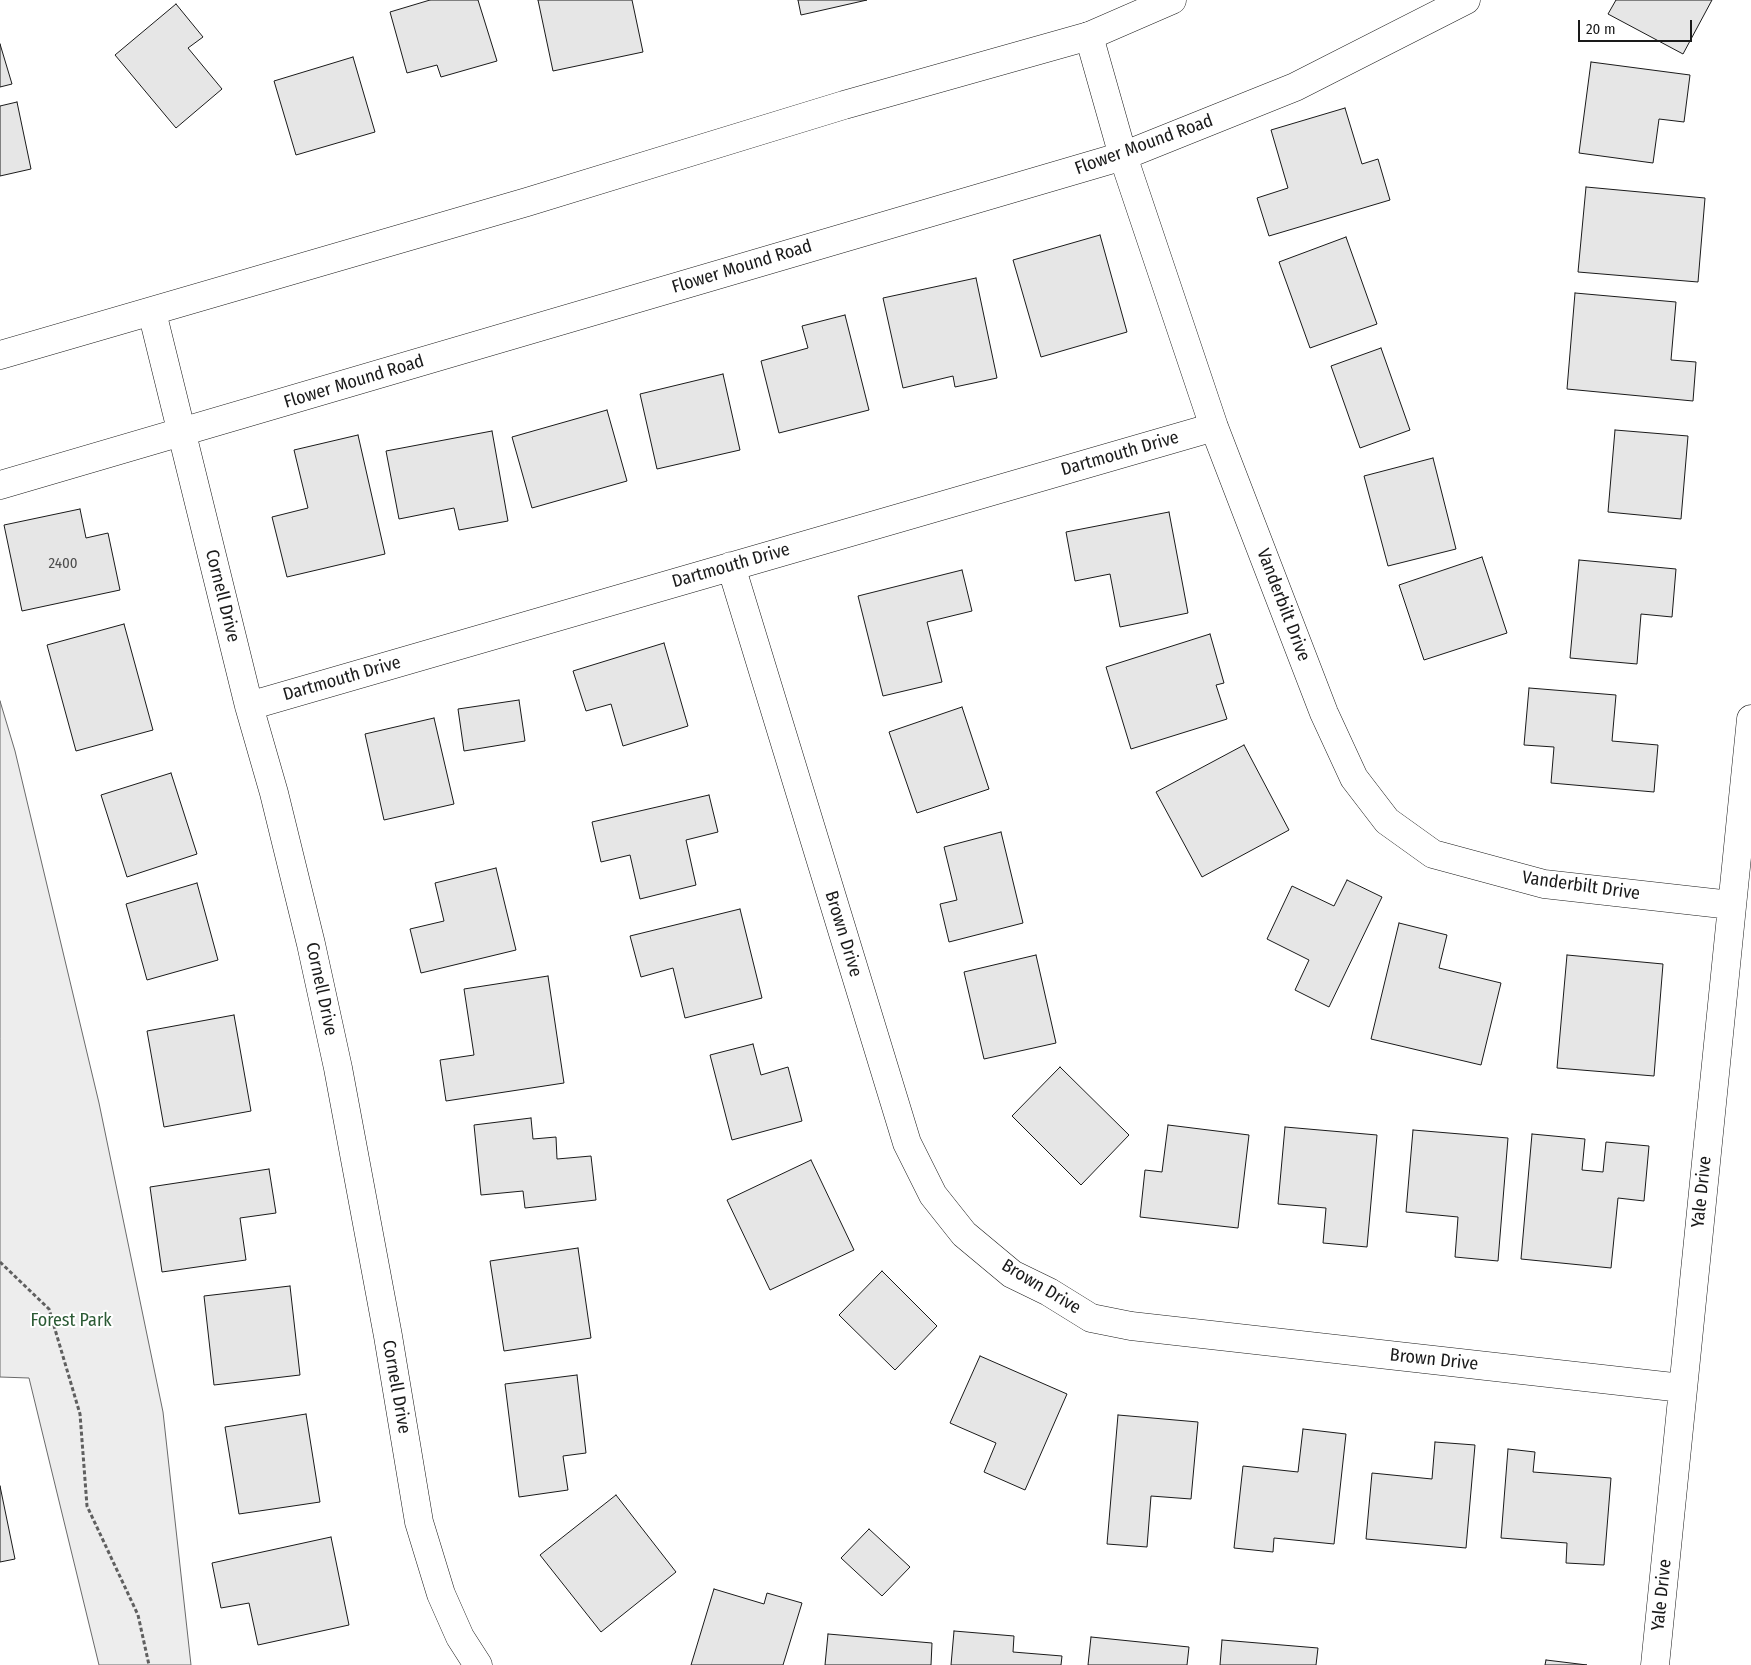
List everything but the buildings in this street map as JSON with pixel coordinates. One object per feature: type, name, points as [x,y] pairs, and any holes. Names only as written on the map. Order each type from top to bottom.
[{"type":"street","points":[[0,355],[527,202],[844,105],[1089,36],[1172,0]]},
{"type":"street","name":"Flower Mound Road","points":[[0,485],[1123,156],[1295,87],[1466,0]]},
{"type":"street","name":"Vanderbilt Drive","points":[[1089,36],[1123,156],[1214,426],[1324,714],[1354,778],[1388,821],[1433,854],[1544,884],[1731,905]]},
{"type":"street","name":"Cornell Drive","points":[[152,312],[249,706],[274,793],[311,944],[336,1059],[388,1336],[419,1522],[441,1594],[460,1637],[478,1665]]},
{"type":"street","name":"Dartmouth Drive","points":[[249,706],[1214,426]]},
{"type":"street","name":"Brown Drive","points":[[731,566],[907,1143],[933,1195],[964,1234],[1012,1274],[1049,1292],[1091,1318],[1131,1326],[1682,1388]]},
{"type":"street","name":"Yale Drive","points":[[1654,1665],[1751,719]]},
{"type":"path","points":[[0,1262],[49,1309],[80,1414],[87,1506],[138,1615],[149,1665]]},
{"type":"shaded area","name":"Forest Park","points":[[0,701],[15,751],[99,1103],[163,1412],[191,1665],[99,1665],[29,1378],[0,1377]]}]
